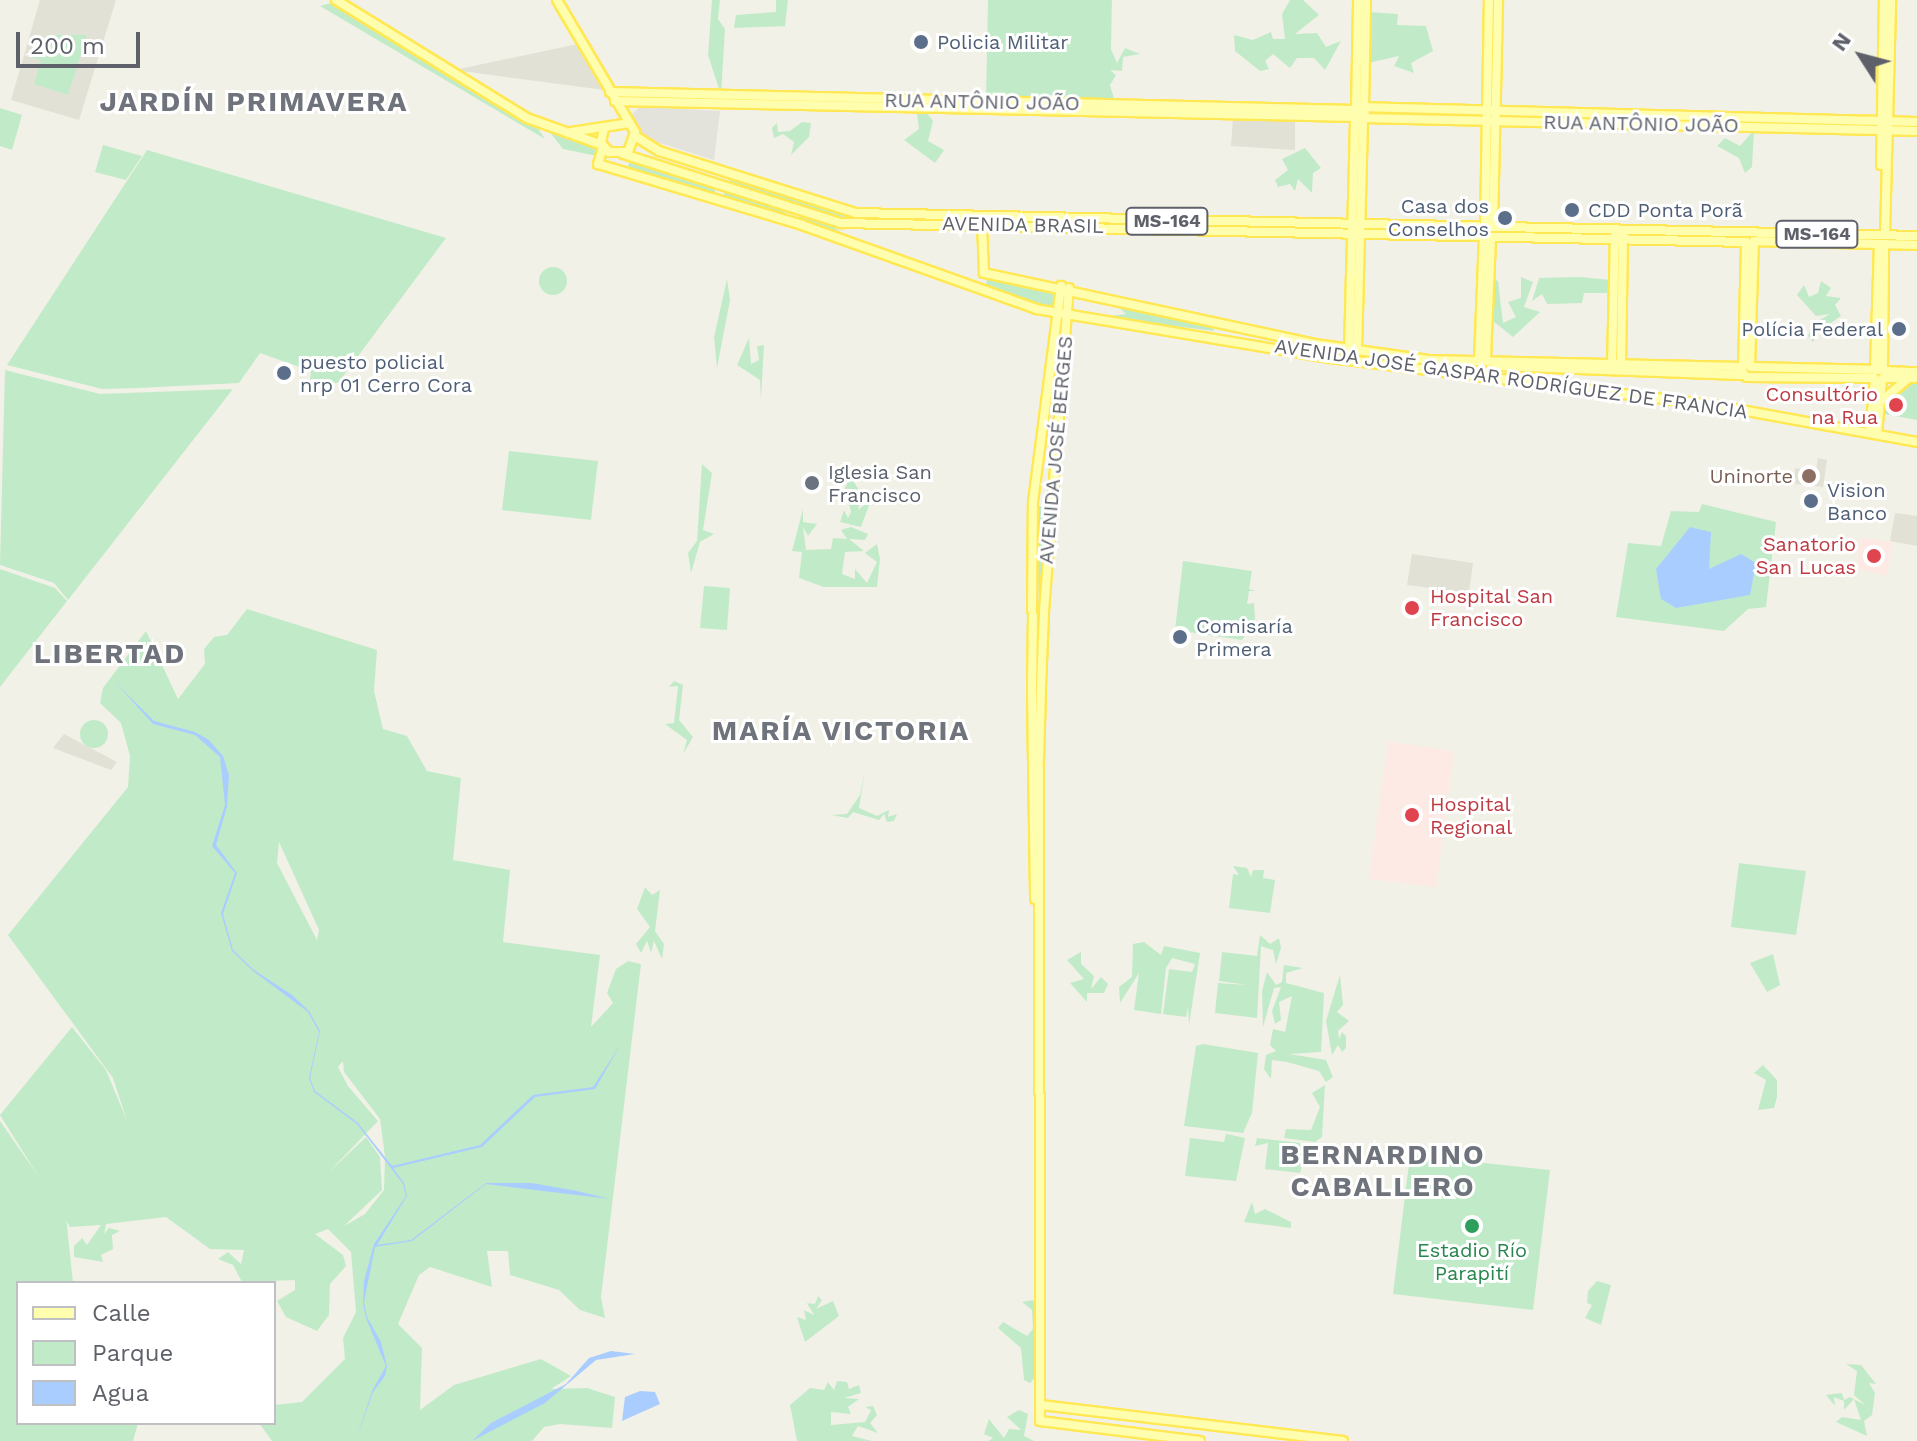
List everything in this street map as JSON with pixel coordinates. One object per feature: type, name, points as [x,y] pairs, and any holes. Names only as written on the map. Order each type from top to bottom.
[{"type":"main road","name":"MS-164","points":[[336,0],[527,118],[623,155]]},
{"type":"main road","points":[[557,0],[635,136],[618,170]]},
{"type":"main road","points":[[1358,0],[1360,113]]},
{"type":"main road","points":[[1353,350],[1366,0]]},
{"type":"main road","points":[[1481,361],[1488,232],[1489,0]]},
{"type":"main road","points":[[1490,118],[1498,0]]},
{"type":"main road","points":[[1884,0],[1885,126]]},
{"type":"main road","points":[[1873,433],[1878,403],[1891,0]]},
{"type":"main road","name":"RUA ANTÔNIO JOÃO","points":[[610,92],[813,98],[915,105],[1885,126],[1917,131]]},
{"type":"main road","points":[[813,98],[813,108]]},
{"type":"main road","points":[[603,146],[615,101]]},
{"type":"main road","name":"RUA ANTÔNIO JOÃO","points":[[615,101],[813,108],[915,105]]},
{"type":"main road","name":"RUA ANTÔNIO JOÃO","points":[[1885,126],[1917,122]]},
{"type":"main road","name":"MS-164","points":[[566,132],[628,123]]},
{"type":"main road","name":"AVENIDA BRASIL","points":[[635,136],[659,151],[856,213],[982,220],[1750,239],[1917,236]]},
{"type":"main road","name":"AVENIDA JOSÉ GASPAR RODRÍGUEZ DE FRANCIA","points":[[603,146],[598,164],[802,225],[1062,314],[1330,358],[1797,418],[1917,442]]},
{"type":"main road","name":"AVENIDA BRASIL","points":[[623,155],[841,223],[982,220]]},
{"type":"main road","points":[[791,209],[802,225]]},
{"type":"main road","points":[[982,220],[982,272],[1353,350],[1481,361],[1879,374],[1913,378]]},
{"type":"main road","points":[[1616,367],[1619,235]]},
{"type":"main road","points":[[1747,369],[1750,239]]},
{"type":"main road","name":"AVENIDA BRASIL","points":[[1882,239],[1917,245]]},
{"type":"main road","name":"AVENIDA JOSÉ BERGES","points":[[1041,1405],[1033,502],[1065,287]]},
{"type":"main road","name":"AVENIDA JOSÉ BERGES","points":[[1037,688],[1062,314]]},
{"type":"main road","points":[[1747,369],[1799,376],[1917,372]]},
{"type":"main road","points":[[1878,403],[1913,378]]},
{"type":"main road","points":[[1033,613],[1044,613]]},
{"type":"main road","points":[[1200,1441],[1040,1421],[1041,1405],[1343,1441]]},
{"type":"shaded area","points":[[40,0],[116,0],[79,120],[11,100]]},
{"type":"shaded area","points":[[578,44],[604,90],[454,70]]},
{"type":"shaded area","points":[[640,107],[720,111],[714,160],[644,138],[631,115]]},
{"type":"shaded area","points":[[1233,117],[1295,122],[1295,150],[1231,146]]},
{"type":"shaded area","name":"Uninorte","points":[[1818,458],[1827,460],[1823,487],[1795,484],[1795,468],[1816,471]]},
{"type":"shaded area","points":[[1895,513],[1917,516],[1917,546],[1890,541]]},
{"type":"shaded area","name":"Sanatorio San Lucas","points":[[1860,538],[1892,542],[1887,575],[1856,570]]},
{"type":"shaded area","points":[[1412,554],[1473,563],[1469,593],[1407,585]]},
{"type":"shaded area","points":[[64,734],[117,762],[111,770],[53,748]]},
{"type":"shaded area","name":"Hospital Regional","points":[[1388,742],[1454,751],[1436,887],[1369,879]]},
{"type":"green space","points":[[712,0],[720,0],[718,19],[725,29],[721,95],[708,55]]},
{"type":"green space","points":[[776,0],[788,0],[785,26],[734,28],[736,15],[776,12]]},
{"type":"green space","points":[[988,0],[1112,0],[1111,49],[1117,63],[1125,48],[1140,54],[1123,57],[1122,71],[1110,70],[1116,75],[1110,85],[1115,102],[1087,116],[986,97]]},
{"type":"green space","points":[[1290,0],[1303,0],[1319,15],[1295,34],[1317,33],[1326,47],[1341,41],[1325,70],[1314,58],[1297,58],[1290,68],[1273,54],[1265,61],[1269,69],[1260,71],[1235,51],[1234,35],[1253,40],[1271,32],[1273,39],[1285,39],[1282,14]]},
{"type":"green space","points":[[332,3],[537,127],[545,139],[320,6]]},
{"type":"green space","points":[[1369,12],[1398,14],[1397,25],[1426,26],[1433,51],[1411,63],[1414,73],[1394,66],[1399,56],[1368,63]]},
{"type":"green space","points":[[50,35],[87,35],[68,95],[34,84],[41,60],[30,57],[36,42],[47,45]]},
{"type":"green space","points":[[0,108],[22,115],[12,150],[0,146]]},
{"type":"green space","points":[[927,113],[933,121],[928,141],[944,150],[935,163],[904,140],[919,129],[917,114]]},
{"type":"green space","points":[[802,122],[811,123],[809,137],[791,155],[794,142],[783,134],[774,138],[772,128],[777,123],[778,132],[790,131]]},
{"type":"green space","points":[[548,130],[595,146],[597,156],[563,149]]},
{"type":"green space","points":[[1754,130],[1752,167],[1745,173],[1739,158],[1717,146],[1725,138],[1740,146]]},
{"type":"green space","points":[[103,145],[142,156],[126,180],[95,172]]},
{"type":"green space","points":[[1305,148],[1321,168],[1313,173],[1312,193],[1298,179],[1295,191],[1290,184],[1278,187],[1275,180],[1288,170],[1282,159]]},
{"type":"green space","points":[[147,150],[446,238],[338,383],[310,381],[311,371],[260,353],[239,383],[138,388],[102,389],[7,365]]},
{"type":"green space","points":[[630,162],[714,188],[716,194],[626,169]]},
{"type":"green space","points":[[732,176],[847,214],[845,220],[827,223],[844,234],[802,221],[798,213],[776,206],[796,220],[723,199],[725,191],[772,205],[727,185]]},
{"type":"green space","points":[[553,267],[563,271],[567,281],[563,291],[553,295],[543,291],[539,281],[543,271]]},
{"type":"green space","points":[[987,277],[1075,296],[1066,308],[1055,309],[986,286]]},
{"type":"green space","points":[[1521,277],[1533,282],[1524,307],[1540,312],[1513,337],[1488,317],[1492,278],[1498,281],[1503,323],[1516,317],[1508,302],[1521,298]]},
{"type":"green space","points":[[1539,278],[1610,280],[1610,293],[1584,293],[1582,303],[1547,304],[1542,294],[1532,301]]},
{"type":"green space","points":[[727,279],[730,300],[717,368],[714,337]]},
{"type":"green space","points":[[1821,281],[1831,288],[1826,296],[1841,298],[1835,305],[1841,316],[1818,332],[1813,342],[1808,336],[1813,324],[1830,314],[1816,316],[1797,295],[1804,285],[1809,297],[1818,293]]},
{"type":"green space","points":[[1115,304],[1212,326],[1214,331],[1104,317],[1126,314]]},
{"type":"green space","points":[[749,338],[751,364],[759,360],[757,346],[764,345],[761,400],[760,380],[737,365]]},
{"type":"green space","points":[[5,370],[100,394],[233,389],[68,600],[54,583],[0,565]]},
{"type":"green space","points":[[1910,382],[1917,382],[1917,420],[1885,414],[1885,404]]},
{"type":"green space","points":[[509,451],[598,461],[591,520],[502,510]]},
{"type":"green space","points":[[702,464],[712,473],[703,530],[714,534],[700,542],[691,573],[688,553],[697,541]]},
{"type":"green space","points":[[851,477],[861,479],[853,481],[862,494],[858,510],[871,500],[861,527],[840,522],[844,510],[848,518],[851,512],[845,488]]},
{"type":"green space","points":[[1037,504],[1046,510],[1048,525],[1038,538],[1045,544],[1039,605]]},
{"type":"green space","points":[[1702,504],[1776,522],[1766,607],[1748,609],[1724,631],[1616,617],[1628,543],[1661,546],[1671,511],[1699,512]]},
{"type":"green space","points":[[803,509],[803,522],[817,524],[808,536],[803,527],[806,550],[831,549],[833,538],[847,539],[841,530],[851,527],[868,534],[865,540],[849,539],[864,551],[845,552],[842,574],[855,579],[855,569],[867,583],[877,562],[865,553],[877,544],[880,559],[877,587],[824,587],[799,578],[802,552],[792,551]]},
{"type":"green space","points":[[1183,561],[1252,571],[1249,589],[1256,591],[1249,591],[1247,604],[1254,603],[1255,619],[1242,640],[1175,630]]},
{"type":"green space","points":[[0,569],[55,588],[67,601],[0,687]]},
{"type":"green space","points":[[704,586],[730,588],[727,630],[700,628]]},
{"type":"green space","points":[[247,609],[377,650],[374,691],[383,729],[407,736],[427,771],[461,778],[453,860],[510,870],[503,942],[600,955],[591,1027],[613,1003],[607,993],[616,969],[628,961],[641,964],[601,1297],[605,1318],[580,1310],[559,1290],[510,1275],[508,1251],[487,1251],[492,1287],[430,1267],[419,1275],[398,1324],[422,1348],[420,1410],[454,1385],[541,1359],[571,1376],[551,1389],[587,1388],[615,1397],[612,1428],[560,1424],[544,1427],[532,1441],[272,1441],[260,1425],[276,1425],[276,1405],[302,1402],[345,1359],[343,1338],[356,1312],[351,1252],[328,1229],[315,1234],[343,1255],[346,1266],[330,1284],[329,1315],[317,1331],[286,1317],[277,1301],[295,1290],[295,1280],[241,1281],[233,1265],[218,1259],[228,1252],[241,1264],[244,1250],[210,1249],[166,1217],[106,1224],[104,1234],[109,1228],[120,1231],[112,1235],[113,1249],[101,1255],[103,1262],[74,1257],[74,1246],[82,1238],[87,1245],[101,1225],[70,1227],[0,1115],[72,1027],[106,1070],[127,1121],[113,1078],[8,935],[128,787],[130,756],[121,723],[100,703],[103,688],[146,631],[178,699],[205,664],[204,649],[214,637],[227,635]],"holes":[[[279,842],[319,930],[317,940],[277,863]],[[343,1061],[344,1072],[380,1119],[385,1157],[384,1190],[365,1214],[344,1226],[382,1190],[380,1157],[366,1137],[328,1173],[378,1121],[348,1086],[338,1067]]]},
{"type":"green space","points":[[674,681],[683,685],[679,720],[693,737],[683,754],[687,740],[665,724],[674,723],[678,686],[669,687]]},
{"type":"green space","points":[[94,720],[104,724],[108,734],[104,744],[94,748],[84,744],[80,734],[84,724]]},
{"type":"green space","points":[[865,770],[859,808],[877,816],[889,810],[888,817],[897,814],[894,821],[887,822],[884,814],[879,820],[853,812],[848,818],[831,815],[847,814],[860,795]]},
{"type":"green space","points":[[1739,863],[1806,871],[1796,935],[1731,927]]},
{"type":"green space","points":[[1233,866],[1247,868],[1251,877],[1253,870],[1264,870],[1263,878],[1275,880],[1270,913],[1229,908],[1233,874],[1239,875]]},
{"type":"green space","points":[[645,887],[652,895],[660,890],[655,931],[664,944],[662,959],[654,941],[651,953],[647,941],[641,953],[636,944],[650,927],[637,909]]},
{"type":"green space","points":[[1260,935],[1270,944],[1279,938],[1281,948],[1276,964],[1273,950],[1261,946],[1257,1018],[1215,1013],[1218,983],[1248,985],[1219,981],[1222,952],[1257,956]]},
{"type":"green space","points":[[1144,942],[1161,955],[1164,946],[1200,953],[1189,1025],[1188,1007],[1186,1017],[1163,1014],[1169,969],[1192,972],[1195,964],[1172,958],[1166,968],[1161,1014],[1134,1010],[1139,973],[1120,1003],[1119,987],[1132,977],[1133,944]]},
{"type":"green space","points":[[1081,952],[1081,964],[1094,976],[1091,989],[1101,977],[1108,984],[1104,993],[1087,993],[1087,1002],[1070,983],[1084,979],[1067,960]]},
{"type":"green space","points":[[1773,954],[1780,985],[1767,992],[1750,963]]},
{"type":"green space","points":[[1284,965],[1303,968],[1286,973],[1286,983],[1324,993],[1321,1052],[1289,1054],[1326,1060],[1333,1077],[1326,1082],[1319,1071],[1287,1062],[1272,1060],[1271,1079],[1264,1069],[1266,1055],[1276,1051],[1270,1045],[1273,1029],[1285,1032],[1292,996],[1279,1002],[1281,1020],[1275,1024],[1272,1011],[1281,987],[1274,988],[1263,1027],[1262,991],[1267,972],[1276,985],[1282,982]]},
{"type":"green space","points":[[1340,975],[1343,1005],[1337,1012],[1349,1021],[1338,1031],[1339,1039],[1342,1032],[1346,1036],[1346,1048],[1342,1052],[1338,1045],[1332,1055],[1326,1021]]},
{"type":"green space","points":[[1203,1044],[1258,1053],[1252,1113],[1243,1133],[1184,1126],[1196,1046]]},
{"type":"green space","points":[[1763,1065],[1777,1080],[1777,1097],[1774,1108],[1758,1110],[1766,1080],[1754,1073]]},
{"type":"green space","points":[[1325,1085],[1322,1137],[1315,1142],[1284,1138],[1286,1129],[1311,1130],[1320,1107],[1312,1093]]},
{"type":"green space","points":[[0,1121],[66,1216],[73,1281],[16,1281],[16,1425],[137,1425],[133,1441],[0,1441]]},
{"type":"green space","points":[[1226,1134],[1245,1138],[1236,1181],[1185,1176],[1190,1138],[1224,1142]]},
{"type":"green space","points":[[1257,1138],[1308,1144],[1300,1173],[1265,1169],[1268,1143],[1255,1146]]},
{"type":"green space","name":"Estadio Río Parapití","points":[[1410,1155],[1550,1170],[1533,1310],[1393,1294]]},
{"type":"green space","points":[[1252,1202],[1255,1214],[1265,1209],[1291,1222],[1291,1228],[1244,1222]]},
{"type":"green space","points":[[1597,1281],[1611,1285],[1601,1325],[1585,1318],[1592,1305],[1587,1303],[1588,1291]]},
{"type":"green space","points":[[818,1296],[822,1300],[816,1309],[833,1301],[839,1316],[805,1342],[797,1317],[806,1320],[804,1310],[814,1315],[807,1303],[815,1304]]},
{"type":"green space","points":[[1033,1300],[1038,1310],[1038,1374],[1030,1383],[1024,1380],[1021,1348],[998,1328],[1003,1322],[1027,1336],[1033,1329],[1032,1310],[1022,1302]]},
{"type":"green space","points":[[1846,1364],[1861,1365],[1876,1384],[1869,1383],[1875,1393],[1872,1415],[1864,1421],[1867,1436],[1836,1422],[1842,1417],[1861,1420],[1854,1399],[1865,1405],[1854,1395],[1857,1371]]},
{"type":"green space","points":[[837,1381],[847,1382],[849,1389],[859,1385],[861,1393],[844,1398],[859,1399],[848,1407],[851,1414],[831,1412],[831,1425],[865,1422],[871,1410],[865,1407],[873,1406],[877,1415],[870,1423],[878,1433],[858,1426],[852,1436],[872,1441],[797,1441],[790,1405],[810,1388],[824,1390],[828,1382],[834,1390]]},
{"type":"green space","points":[[1842,1393],[1844,1400],[1854,1399],[1844,1410],[1844,1401],[1834,1397],[1835,1406],[1826,1395]]},
{"type":"green space","points":[[1019,1410],[1028,1414],[1024,1436],[1034,1441],[988,1441],[993,1438],[984,1434],[989,1419],[1004,1438],[1009,1429],[1021,1430],[1007,1417]]},
{"type":"water","points":[[1690,527],[1711,532],[1709,569],[1741,554],[1756,563],[1750,595],[1676,608],[1661,599],[1656,569]]},
{"type":"water","points":[[115,682],[154,721],[195,732],[209,740],[223,756],[229,775],[227,807],[216,845],[237,873],[223,914],[233,950],[254,970],[292,995],[309,1011],[320,1031],[310,1078],[315,1091],[358,1123],[392,1166],[480,1145],[533,1095],[593,1087],[621,1044],[595,1089],[535,1097],[482,1147],[393,1168],[404,1183],[407,1196],[377,1245],[411,1240],[486,1183],[532,1183],[610,1199],[486,1184],[412,1241],[375,1247],[364,1302],[367,1317],[381,1342],[387,1366],[385,1376],[373,1392],[356,1441],[372,1391],[386,1366],[366,1318],[363,1303],[364,1281],[374,1244],[406,1196],[403,1184],[357,1124],[314,1092],[309,1078],[319,1032],[308,1012],[253,971],[232,951],[221,913],[235,873],[212,846],[225,805],[220,757],[195,735],[153,724]]},
{"type":"water","points":[[611,1351],[635,1354],[596,1360],[545,1403],[472,1441],[491,1423],[566,1384],[589,1358]]},
{"type":"water","points":[[640,1391],[655,1392],[660,1404],[622,1421],[625,1397]]},
{"type":"place","name":"Policia Militar","points":[[921,42]]},
{"type":"place","name":"CDD Ponta Porã","points":[[1572,210]]},
{"type":"place","name":"Casa dos Conselhos","points":[[1505,218]]},
{"type":"place","name":"Polícia Federal","points":[[1899,329]]},
{"type":"place","name":"puesto policial nrp 01 Cerro Cora","points":[[284,373]]},
{"type":"place","name":"Consultório na Rua","points":[[1896,405]]},
{"type":"place","name":"Uninorte","points":[[1809,476]]},
{"type":"place","name":"Iglesia San Francisco","points":[[812,483]]},
{"type":"place","name":"Vision Banco","points":[[1811,501]]},
{"type":"place","name":"Sanatorio San Lucas","points":[[1874,556]]},
{"type":"place","name":"Hospital San Francisco","points":[[1412,608]]},
{"type":"place","name":"Comisaría Primera","points":[[1180,637]]},
{"type":"place","name":"Hospital Regional","points":[[1412,815]]},
{"type":"place","name":"Estadio Río Parapití","points":[[1472,1226]]},
{"type":"district","name":"JARDÍN PRIMAVERA","points":[[254,102]]},
{"type":"district","name":"LIBERTAD","points":[[110,654]]},
{"type":"district","name":"MARÍA VICTORIA","points":[[841,731]]},
{"type":"district","name":"BERNARDINO CABALLERO","points":[[1383,1171]]}]
